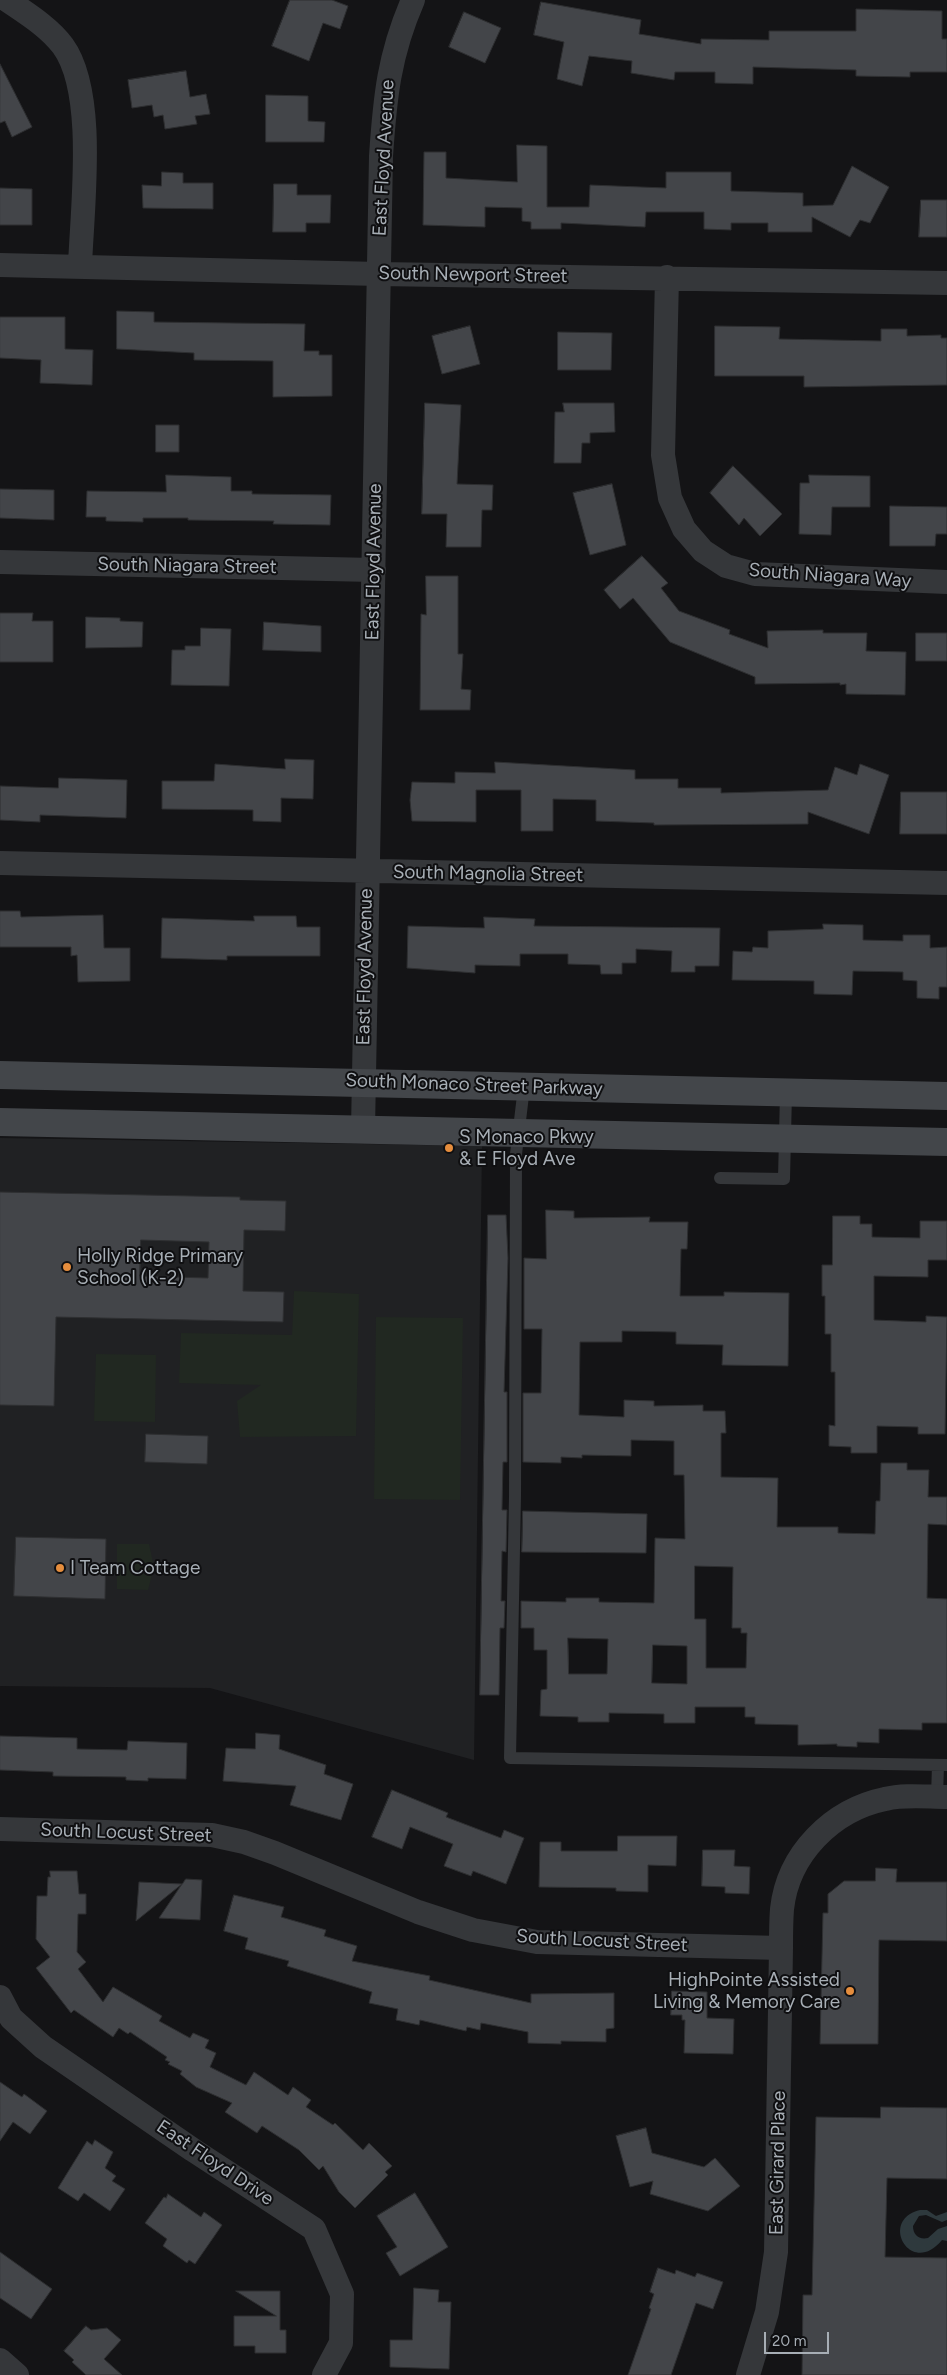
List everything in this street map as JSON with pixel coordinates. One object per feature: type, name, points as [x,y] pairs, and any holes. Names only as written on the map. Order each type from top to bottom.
[{"type":"main road","name":"South Monaco Street Parkway","points":[[0,1075],[947,1096]]},
{"type":"main road","points":[[0,1122],[519,1131],[947,1142]]},
{"type":"street","points":[[7,0],[36,20],[62,45],[76,69],[83,101],[84,144],[80,266]]},
{"type":"street","name":"East Floyd Avenue","points":[[363,1129],[381,156],[384,108],[390,67],[402,24],[413,0]]},
{"type":"street","name":"South Newport Street","points":[[0,265],[379,274],[667,277],[947,283]]},
{"type":"street","name":"South Niagara Way","points":[[667,277],[663,454],[670,498],[684,529],[702,551],[726,566],[755,574],[947,582]]},
{"type":"street","name":"South Niagara Street","points":[[0,562],[374,570]]},
{"type":"street","name":"South Magnolia Street","points":[[0,863],[947,883]]},
{"type":"street","points":[[781,1948],[782,1908],[788,1886],[798,1861],[810,1843],[836,1819],[862,1806],[886,1798],[942,1797]]},
{"type":"street","name":"South Locust Street","points":[[0,1829],[184,1832],[212,1835],[244,1842],[275,1853],[446,1922],[537,1942],[781,1948]]},
{"type":"street","name":"East Girard Place","points":[[748,2375],[767,2312],[776,2252],[781,1948]]},
{"type":"street","name":"East Floyd Drive","points":[[0,1997],[12,2018],[43,2047],[193,2150],[314,2229],[342,2294],[341,2342],[324,2375]]},
{"type":"street","points":[[0,2360],[17,2375]]},
{"type":"lane","points":[[524,1087],[516,1176],[515,1496],[510,1758],[943,1765],[942,1797]]},
{"type":"lane","points":[[720,1178],[784,1180],[786,1093]]},
{"type":"shaded area","points":[[0,1138],[482,1146],[474,1760],[210,1688],[0,1686]]},
{"type":"shaded area","points":[[294,1291],[359,1294],[356,1436],[240,1437],[237,1401],[261,1385],[179,1383],[181,1333],[292,1335]]},
{"type":"shaded area","points":[[376,1317],[463,1318],[460,1500],[374,1499]]},
{"type":"shaded area","points":[[96,1354],[156,1355],[155,1422],[94,1421]]},
{"type":"shaded area","points":[[117,1544],[149,1544],[154,1567],[148,1590],[117,1589]]},
{"type":"shaded area","points":[[920,2210],[927,2210],[936,2216],[947,2212],[947,2220],[942,2222],[926,2215],[919,2216],[913,2226],[915,2234],[922,2238],[928,2238],[938,2229],[947,2226],[947,2241],[942,2240],[930,2250],[920,2253],[910,2250],[900,2234],[901,2224],[908,2216]]},
{"type":"building","points":[[290,0],[332,0],[348,6],[340,29],[323,23],[309,61],[272,46]]},
{"type":"building","points":[[541,2],[641,20],[639,34],[701,44],[701,39],[769,40],[769,31],[856,31],[856,9],[942,11],[942,39],[947,39],[947,72],[910,72],[910,77],[856,76],[856,70],[753,67],[753,84],[715,83],[715,72],[675,72],[674,80],[631,73],[632,61],[589,56],[582,86],[557,79],[564,42],[534,35]]},
{"type":"building","points":[[464,12],[501,28],[485,63],[449,47]]},
{"type":"building","points":[[0,64],[32,127],[12,137],[5,121],[0,123]]},
{"type":"building","points":[[186,71],[190,97],[206,94],[210,114],[195,116],[197,124],[165,129],[163,115],[154,117],[152,105],[132,108],[128,80]]},
{"type":"building","points":[[266,95],[308,96],[308,121],[325,122],[324,142],[266,142]]},
{"type":"building","points":[[517,145],[547,146],[547,207],[589,207],[590,185],[666,188],[666,172],[731,172],[731,191],[803,193],[803,206],[833,205],[852,166],[889,187],[870,223],[860,220],[850,237],[812,217],[812,232],[768,232],[768,223],[731,223],[731,230],[704,229],[704,212],[646,212],[645,227],[561,223],[561,229],[531,229],[531,222],[522,221],[522,208],[485,207],[485,227],[423,225],[424,152],[446,152],[446,178],[517,182]]},
{"type":"building","points":[[162,172],[183,173],[183,183],[213,183],[213,209],[143,208],[142,185],[161,186]]},
{"type":"building","points":[[274,184],[297,184],[297,195],[331,195],[330,223],[306,223],[306,232],[273,232]]},
{"type":"building","points":[[0,188],[32,189],[32,225],[0,225]]},
{"type":"building","points":[[921,200],[947,200],[947,237],[919,237]]},
{"type":"building","points":[[117,311],[154,312],[154,322],[305,324],[304,351],[319,351],[319,355],[332,355],[332,396],[273,397],[273,361],[194,360],[194,353],[117,349]]},
{"type":"building","points":[[0,317],[65,317],[65,349],[93,350],[92,385],[40,383],[41,360],[0,358]]},
{"type":"building","points":[[470,326],[480,364],[442,374],[432,336]]},
{"type":"building","points":[[715,326],[780,327],[779,339],[881,341],[881,329],[907,329],[907,336],[941,335],[941,338],[947,338],[947,385],[804,387],[804,376],[715,376]]},
{"type":"building","points":[[558,332],[612,333],[611,370],[558,370]]},
{"type":"building","points":[[425,403],[461,405],[457,484],[493,485],[492,510],[482,510],[481,547],[446,547],[447,514],[422,514]]},
{"type":"building","points":[[563,403],[614,403],[615,432],[590,433],[590,443],[582,443],[581,463],[554,463],[555,412],[564,412]]},
{"type":"building","points":[[156,425],[179,425],[179,452],[156,452]]},
{"type":"building","points":[[733,466],[782,514],[760,536],[744,518],[739,525],[710,493]]},
{"type":"building","points":[[166,475],[231,477],[231,491],[252,491],[252,494],[331,495],[330,525],[273,524],[274,521],[188,520],[188,518],[143,518],[143,522],[106,521],[106,517],[86,517],[87,491],[166,492]]},
{"type":"building","points":[[809,475],[870,476],[870,507],[832,507],[831,535],[799,534],[800,483],[809,483]]},
{"type":"building","points":[[612,484],[626,545],[590,555],[573,493]]},
{"type":"building","points":[[0,489],[54,490],[54,520],[0,518]]},
{"type":"building","points":[[890,506],[947,507],[947,534],[936,534],[935,546],[890,546]]},
{"type":"building","points":[[642,556],[668,583],[661,588],[679,611],[730,630],[729,634],[768,648],[767,631],[823,630],[823,633],[867,633],[866,651],[906,652],[905,695],[846,694],[846,684],[840,685],[840,683],[755,684],[755,677],[670,642],[633,598],[620,609],[604,590]]},
{"type":"building","points":[[426,576],[458,576],[458,654],[463,654],[461,689],[471,690],[470,710],[420,710],[421,614],[426,615]]},
{"type":"building","points":[[0,613],[33,613],[32,621],[53,621],[53,662],[0,662]]},
{"type":"building","points":[[86,617],[120,618],[120,621],[143,622],[142,647],[86,648]]},
{"type":"building","points":[[264,622],[321,626],[321,652],[263,650]]},
{"type":"building","points":[[201,628],[231,629],[229,686],[171,685],[172,650],[185,650],[185,646],[200,646]]},
{"type":"building","points":[[916,633],[947,633],[947,661],[916,661]]},
{"type":"building","points":[[285,759],[314,760],[313,799],[281,798],[281,822],[253,821],[253,810],[162,809],[162,781],[214,781],[215,764],[285,769]]},
{"type":"building","points":[[495,762],[635,770],[635,779],[678,779],[678,788],[721,788],[721,793],[828,790],[835,767],[857,775],[860,764],[889,775],[869,834],[808,812],[808,824],[654,825],[654,823],[596,821],[596,800],[553,799],[553,831],[521,831],[521,790],[476,790],[476,822],[412,821],[410,800],[412,782],[455,783],[455,772],[495,773]]},
{"type":"building","points":[[59,778],[127,780],[126,818],[40,815],[40,822],[0,820],[0,786],[58,788]]},
{"type":"building","points":[[901,792],[947,792],[947,834],[900,834]]},
{"type":"building","points":[[0,911],[20,911],[21,917],[103,915],[104,948],[130,948],[130,981],[78,982],[77,955],[71,956],[71,947],[0,947]]},
{"type":"building","points":[[254,916],[296,916],[297,927],[320,927],[320,956],[227,956],[227,960],[161,958],[162,918],[254,921]]},
{"type":"building","points":[[484,917],[535,919],[534,926],[720,928],[719,966],[695,966],[695,972],[671,972],[672,951],[636,949],[636,963],[622,963],[622,974],[601,974],[600,965],[568,964],[568,954],[520,954],[520,966],[475,965],[475,973],[407,968],[408,926],[484,928]]},
{"type":"building","points":[[823,924],[863,925],[863,940],[903,941],[903,935],[930,935],[930,948],[947,947],[947,987],[939,987],[939,999],[917,998],[917,981],[903,980],[903,972],[853,971],[852,995],[814,994],[814,981],[732,980],[733,951],[752,952],[753,947],[768,948],[768,931],[823,929]]},
{"type":"building","points":[[0,1192],[240,1197],[240,1200],[286,1201],[285,1231],[244,1230],[243,1291],[284,1292],[283,1322],[56,1317],[54,1406],[0,1405]],"holes":[[[141,1240],[209,1242],[208,1278],[140,1276]]]},
{"type":"building","points":[[546,1210],[574,1211],[574,1218],[650,1217],[649,1222],[688,1222],[687,1249],[681,1249],[680,1296],[724,1296],[724,1292],[789,1293],[788,1366],[722,1365],[723,1345],[676,1344],[676,1332],[622,1331],[622,1342],[580,1342],[579,1415],[624,1417],[624,1400],[654,1401],[654,1406],[703,1405],[703,1411],[725,1411],[726,1433],[721,1433],[721,1477],[778,1478],[777,1527],[838,1527],[838,1533],[875,1534],[876,1501],[880,1501],[881,1463],[907,1463],[907,1470],[929,1470],[928,1497],[947,1497],[947,1525],[928,1524],[927,1598],[947,1599],[947,1723],[922,1723],[922,1730],[879,1729],[879,1743],[857,1742],[857,1747],[837,1746],[837,1744],[798,1745],[798,1725],[755,1724],[755,1717],[745,1717],[745,1707],[695,1707],[695,1723],[664,1723],[664,1714],[609,1713],[609,1722],[578,1722],[578,1717],[540,1716],[541,1690],[547,1689],[547,1650],[534,1650],[534,1628],[521,1628],[521,1601],[566,1602],[566,1598],[599,1598],[599,1602],[654,1603],[655,1538],[685,1539],[684,1475],[674,1475],[674,1441],[631,1440],[631,1456],[582,1455],[582,1458],[561,1457],[561,1463],[523,1462],[523,1393],[541,1393],[542,1329],[524,1329],[524,1258],[546,1259]],"holes":[[[695,1566],[733,1567],[732,1628],[741,1628],[741,1633],[747,1633],[746,1668],[706,1668],[706,1619],[695,1619]],[[568,1638],[608,1639],[607,1674],[569,1674]],[[653,1645],[687,1646],[687,1684],[652,1683]]]},
{"type":"building","points":[[488,1215],[506,1215],[508,1258],[504,1392],[507,1392],[507,1462],[503,1462],[502,1508],[502,1510],[507,1510],[506,1552],[502,1551],[501,1601],[505,1601],[504,1628],[500,1628],[499,1695],[480,1695]]},
{"type":"building","points":[[833,1216],[860,1216],[860,1224],[872,1224],[872,1237],[920,1238],[920,1221],[947,1221],[947,1260],[928,1260],[928,1277],[874,1276],[874,1320],[926,1322],[926,1316],[947,1317],[945,1434],[918,1434],[918,1427],[877,1426],[877,1453],[851,1453],[851,1447],[829,1446],[829,1425],[835,1426],[835,1372],[831,1372],[831,1334],[825,1334],[825,1296],[822,1296],[822,1265],[832,1265]]},
{"type":"building","points":[[146,1434],[208,1436],[207,1464],[145,1462]]},
{"type":"building","points":[[523,1511],[647,1514],[646,1553],[522,1552]]},
{"type":"building","name":"I Team Cottage","points":[[16,1537],[106,1539],[105,1599],[14,1596]]},
{"type":"building","points":[[256,1733],[280,1735],[279,1749],[326,1765],[324,1774],[353,1784],[341,1820],[290,1805],[296,1786],[223,1781],[226,1748],[255,1749]]},
{"type":"building","points":[[0,1736],[77,1738],[77,1749],[127,1750],[128,1741],[187,1743],[186,1779],[148,1778],[148,1781],[126,1780],[126,1777],[53,1776],[53,1772],[0,1770]]},
{"type":"building","points":[[392,1790],[448,1813],[446,1817],[501,1838],[504,1830],[524,1838],[506,1884],[473,1871],[471,1876],[444,1866],[453,1844],[410,1827],[402,1849],[372,1837]]},
{"type":"building","points":[[618,1836],[677,1836],[676,1866],[648,1865],[648,1892],[616,1891],[616,1888],[539,1887],[540,1842],[561,1842],[561,1851],[617,1851]]},
{"type":"building","points":[[703,1850],[735,1850],[734,1866],[750,1867],[749,1894],[725,1893],[725,1887],[702,1886]]},
{"type":"building","name":"HighPointe Assisted Living & Memory Care","points":[[876,1868],[897,1869],[896,1882],[947,1882],[947,1941],[879,1940],[878,2044],[820,2044],[823,1913],[828,1913],[828,1894],[844,1881],[875,1881]]},
{"type":"building","points":[[50,1871],[77,1871],[79,1894],[86,1894],[86,1914],[78,1914],[77,1952],[86,1962],[78,1969],[103,2002],[113,1987],[162,2016],[159,2021],[190,2038],[193,2033],[209,2040],[205,2048],[216,2053],[210,2067],[246,2085],[254,2072],[288,2095],[293,2087],[311,2100],[306,2107],[333,2125],[335,2123],[363,2150],[369,2143],[392,2166],[385,2172],[388,2175],[355,2208],[339,2192],[323,2166],[319,2170],[299,2150],[262,2126],[257,2133],[225,2112],[232,2103],[196,2087],[180,2074],[182,2071],[168,2064],[170,2062],[165,2060],[167,2057],[130,2032],[128,2034],[119,2028],[113,2037],[74,2010],[71,2013],[36,1968],[50,1957],[36,1939],[37,1896],[47,1896]]},
{"type":"building","points":[[186,1879],[202,1880],[200,1920],[159,1918]]},
{"type":"building","points":[[139,1882],[182,1884],[136,1921]]},
{"type":"building","points":[[234,1895],[284,1907],[281,1917],[326,1930],[324,1936],[357,1946],[352,1961],[430,1976],[429,1980],[531,2003],[531,1994],[614,1993],[614,2028],[606,2029],[606,2042],[561,2041],[561,2044],[528,2043],[528,2032],[481,2023],[480,2030],[467,2027],[466,2031],[420,2020],[419,2025],[396,2020],[398,2009],[369,2003],[372,1992],[287,1966],[289,1961],[245,1949],[248,1938],[224,1931]]},
{"type":"building","points":[[672,1991],[707,1992],[707,2018],[734,2019],[733,2054],[684,2053],[685,2020],[682,2020],[682,2015],[671,2015]]},
{"type":"building","points":[[0,2082],[22,2097],[24,2094],[47,2111],[30,2134],[13,2122],[0,2141]]},
{"type":"building","points":[[881,2107],[947,2108],[947,2179],[887,2178],[885,2257],[947,2258],[947,2375],[802,2375],[803,2295],[812,2295],[816,2117],[880,2118]]},
{"type":"building","points":[[646,2128],[652,2153],[704,2167],[715,2158],[740,2186],[708,2211],[650,2194],[653,2181],[630,2187],[616,2136]]},
{"type":"building","points":[[95,2140],[113,2152],[105,2168],[116,2176],[112,2181],[125,2189],[110,2211],[84,2193],[78,2201],[58,2188],[87,2141],[92,2145]]},
{"type":"building","points":[[415,2193],[448,2247],[400,2276],[386,2253],[397,2247],[377,2216]]},
{"type":"building","points":[[168,2194],[201,2217],[204,2212],[222,2225],[195,2264],[189,2260],[187,2263],[163,2246],[167,2239],[145,2223]]},
{"type":"building","points":[[0,2252],[52,2289],[31,2319],[0,2298]]},
{"type":"building","points":[[658,2268],[675,2274],[676,2270],[695,2277],[697,2273],[723,2282],[713,2309],[696,2303],[671,2375],[628,2375],[651,2309],[649,2308],[654,2294],[650,2292]]},
{"type":"building","points":[[414,2288],[439,2290],[438,2302],[451,2302],[449,2369],[390,2367],[390,2340],[412,2340]]},
{"type":"building","points":[[236,2291],[280,2291],[280,2330],[286,2330],[286,2353],[255,2353],[255,2346],[234,2346],[234,2316],[276,2316]]},
{"type":"building","points":[[86,2326],[91,2330],[107,2328],[121,2340],[104,2359],[122,2375],[86,2375],[72,2362],[74,2360],[64,2351]]},
{"type":"place","name":"S Monaco Pkwy & E Floyd Ave","points":[[449,1148]]},
{"type":"place","name":"Holly Ridge Primary School (K-2)","points":[[67,1267]]},
{"type":"place","name":"I Team Cottage","points":[[60,1568]]},
{"type":"place","name":"HighPointe Assisted Living & Memory Care","points":[[850,1991]]}]
